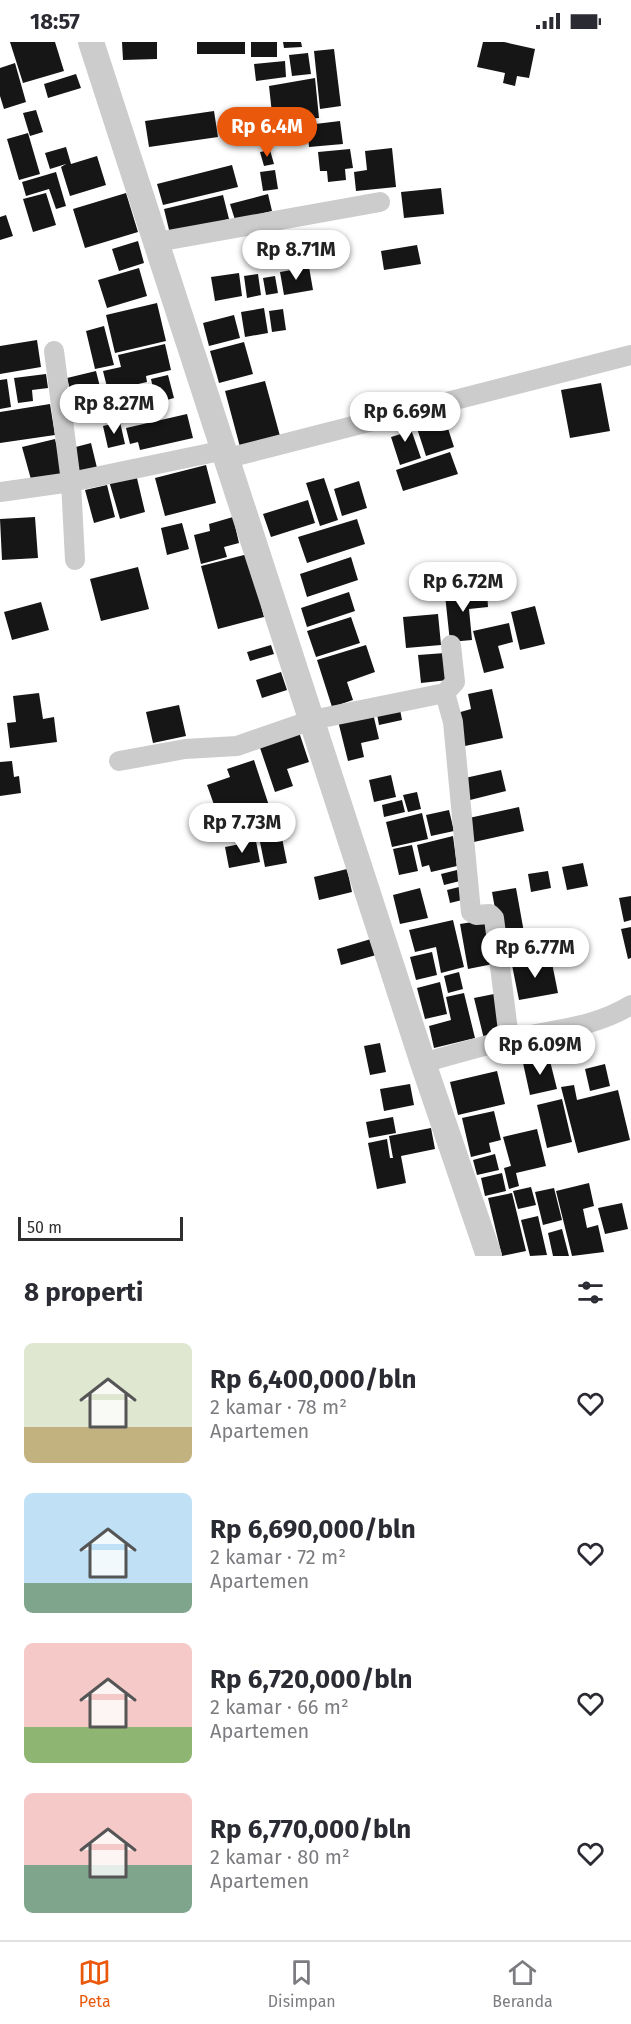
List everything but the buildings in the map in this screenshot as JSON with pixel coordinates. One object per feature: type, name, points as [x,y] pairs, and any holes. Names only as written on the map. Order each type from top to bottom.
[{"type":"street","points":[[91,42],[423,1063],[489,1256]]},
{"type":"street","points":[[157,242],[380,202]]},
{"type":"street","points":[[54,351],[71,482],[75,560]]},
{"type":"street","points":[[0,492],[71,482],[226,454],[631,355]]},
{"type":"street","points":[[119,761],[185,749],[237,746],[312,720],[445,693],[455,682],[451,645]]},
{"type":"street","points":[[445,693],[453,722],[471,912],[476,915],[490,914],[494,918],[509,1039]]},
{"type":"street","points":[[423,1063],[509,1039],[587,1026],[605,1020],[631,1005]]}]
